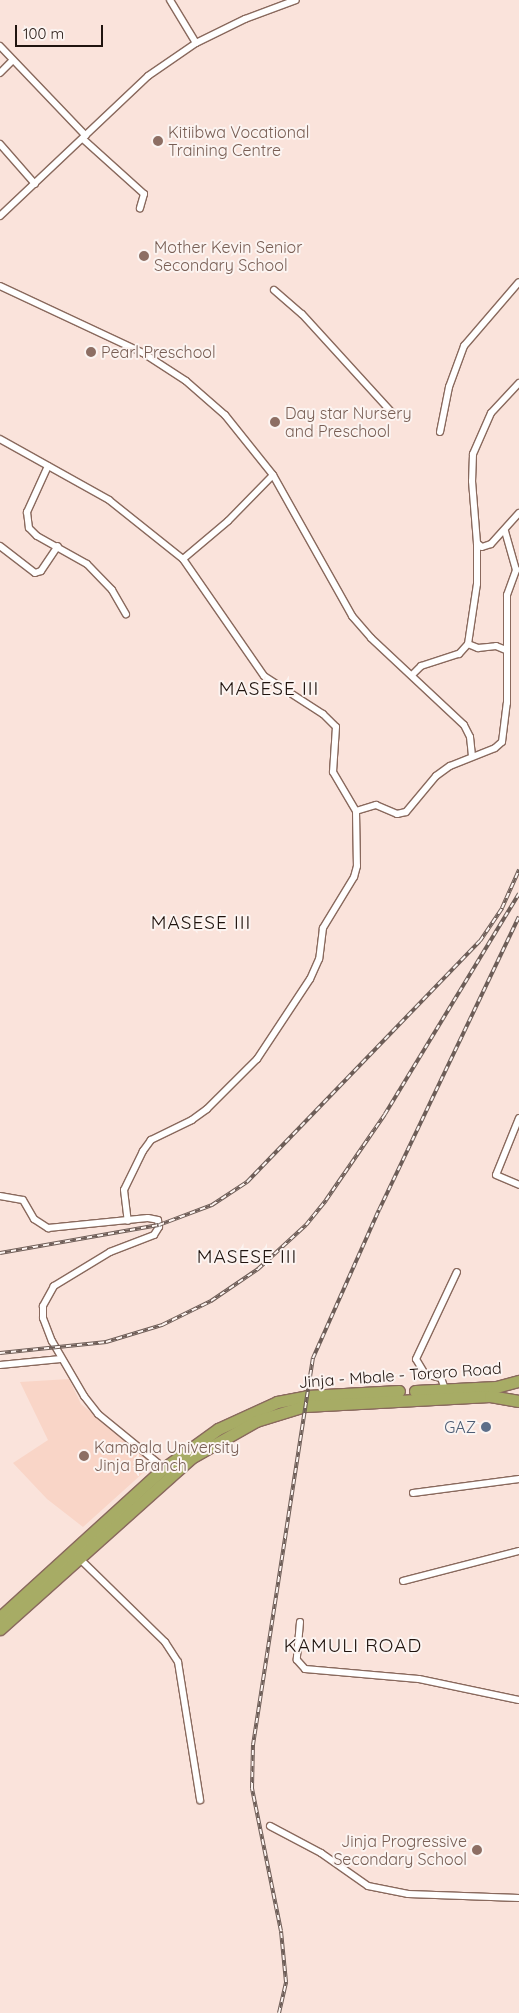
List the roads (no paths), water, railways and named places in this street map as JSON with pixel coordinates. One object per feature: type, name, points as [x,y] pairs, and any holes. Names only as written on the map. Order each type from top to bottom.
[{"type":"highway","name":"Jinja - Mbale - Tororo Road","points":[[0,1617],[164,1468],[218,1429],[277,1402],[307,1396],[496,1387],[519,1381]]},
{"type":"highway","name":"Jinja - Mbale - Tororo Road","points":[[0,1629],[190,1458],[256,1421],[305,1406],[490,1396],[519,1401]]},
{"type":"street","points":[[170,0],[196,43]]},
{"type":"street","points":[[0,216],[148,76],[196,43],[244,19],[296,0]]},
{"type":"street","points":[[0,46],[84,138],[144,194],[140,208]]},
{"type":"street","points":[[0,73],[12,61]]},
{"type":"street","points":[[0,144],[35,184]]},
{"type":"street","points":[[440,432],[449,387],[464,346],[519,282]]},
{"type":"street","points":[[0,286],[143,353],[186,381],[225,415],[272,475],[341,602],[370,638],[464,725],[470,736],[472,755]]},
{"type":"street","points":[[274,290],[302,314],[396,416]]},
{"type":"street","points":[[412,676],[421,666],[459,654],[468,644],[479,558],[472,481],[473,454],[491,413],[519,383]]},
{"type":"street","points":[[0,439],[109,500],[183,559],[264,676],[323,714],[336,727],[334,772],[356,811],[358,854],[355,872],[323,928],[319,960],[310,979],[257,1059],[207,1109],[192,1120],[151,1140],[142,1151],[124,1190],[128,1221]]},
{"type":"street","points":[[48,466],[26,518],[32,532],[58,546],[94,572],[112,590],[126,614]]},
{"type":"street","points":[[183,559],[228,521],[272,475]]},
{"type":"street","points":[[479,558],[519,513]]},
{"type":"street","points":[[356,811],[376,805],[397,814],[406,812],[436,776],[472,755],[495,748],[503,738],[507,703],[507,595],[516,570],[505,531]]},
{"type":"street","points":[[477,544],[482,547],[491,544]]},
{"type":"street","points":[[0,546],[35,573],[41,571],[58,546]]},
{"type":"street","points":[[468,644],[478,648],[496,646],[506,650]]},
{"type":"street","points":[[519,1118],[496,1175],[519,1185]]},
{"type":"street","points":[[0,1196],[23,1200],[34,1219],[48,1228],[155,1219],[159,1227],[154,1235],[129,1243],[82,1267],[54,1286],[47,1295],[43,1318],[61,1359],[98,1414],[164,1468]]},
{"type":"street","points":[[445,1389],[441,1378],[425,1374],[416,1358],[457,1272]]},
{"type":"street","points":[[0,1365],[61,1359]]},
{"type":"street","points":[[413,1493],[519,1479]]},
{"type":"street","points":[[403,1581],[519,1551]]},
{"type":"street","points":[[80,1559],[158,1635],[178,1662],[200,1800]]},
{"type":"street","points":[[300,1622],[297,1660],[305,1669],[419,1679],[519,1700]]},
{"type":"street","points":[[270,1826],[321,1853],[368,1886],[433,1896],[519,1898]]},
{"type":"railway","points":[[0,1253],[159,1225],[212,1205],[247,1182],[480,941],[502,908],[519,870]]},
{"type":"railway","points":[[0,1353],[106,1342],[162,1325],[211,1301],[258,1269],[306,1225],[326,1200],[385,1114],[519,894]]},
{"type":"railway","points":[[279,2013],[286,1982],[281,1931],[252,1788],[253,1745],[313,1358],[379,1210],[519,917]]},
{"type":"place","name":"Kitiibwa Vocational Training Centre","points":[[158,141]]},
{"type":"place","name":"Mother Kevin Senior Secondary School","points":[[144,256]]},
{"type":"place","name":"Pearl Preschool","points":[[91,352]]},
{"type":"place","name":"Day star Nursery and Preschool","points":[[275,422]]},
{"type":"place","name":"GAZ","points":[[486,1427]]},
{"type":"place","name":"Kampala University Jinja Branch","points":[[84,1456]]},
{"type":"place","name":"Jinja Progressive Secondary School","points":[[477,1850]]},
{"type":"district","name":"MASESE III","points":[[269,689]]},
{"type":"district","name":"MASESE III","points":[[201,923]]},
{"type":"district","name":"MASESE III","points":[[247,1257]]},
{"type":"district","name":"KAMULI ROAD","points":[[353,1646]]}]
